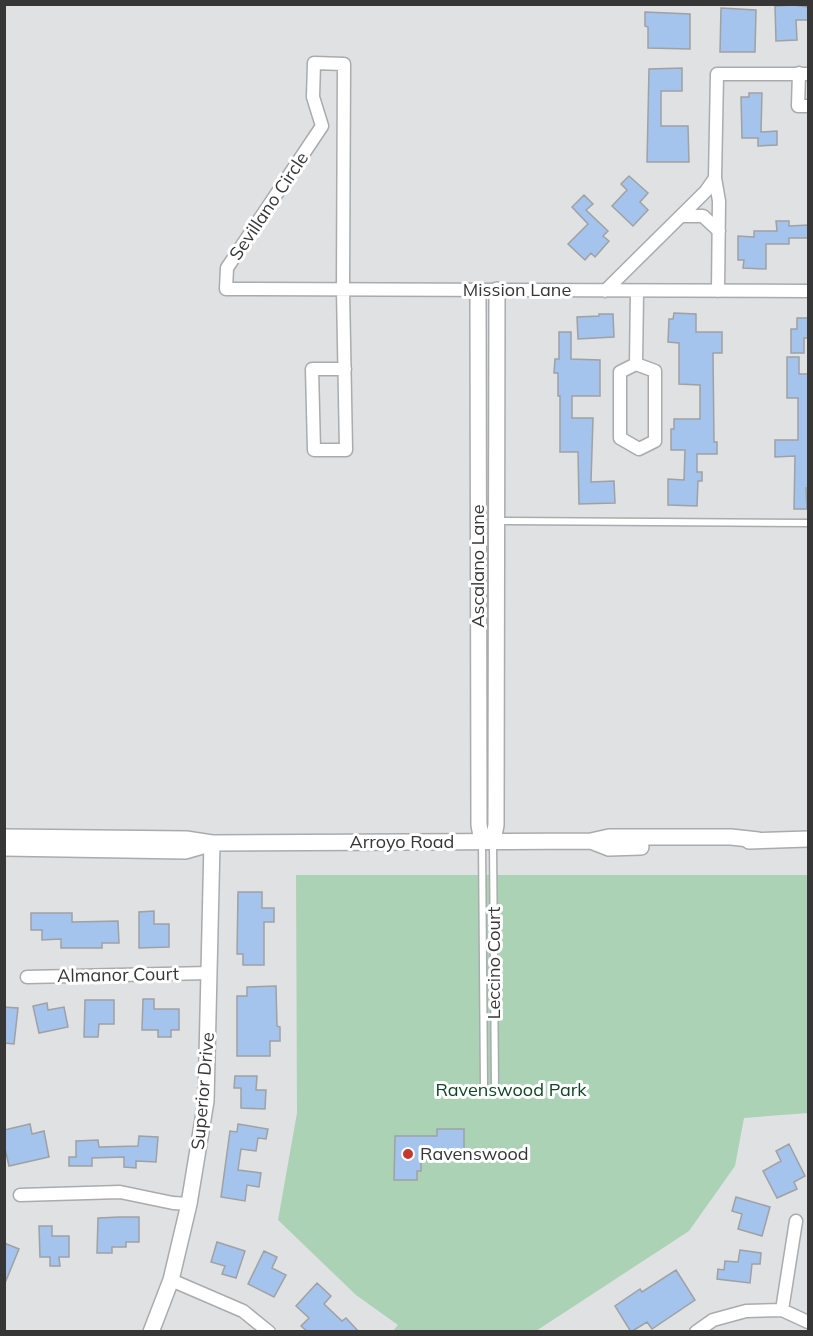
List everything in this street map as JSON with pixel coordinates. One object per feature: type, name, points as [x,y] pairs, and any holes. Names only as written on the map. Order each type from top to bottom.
[{"type":"street","points":[[344,136],[322,126],[313,97],[314,63],[344,64],[344,136],[343,290],[345,369],[346,450],[314,450],[312,369],[345,369]]},
{"type":"street","points":[[718,291],[718,201],[715,177],[717,74],[804,74],[798,106],[808,106]]},
{"type":"street","name":"Sevillano Circle","points":[[226,289],[227,268],[322,126]]},
{"type":"street","points":[[605,291],[706,191],[715,177]]},
{"type":"street","points":[[681,216],[703,216],[718,231]]},
{"type":"street","name":"Mission Lane","points":[[226,289],[808,291]]},
{"type":"street","name":"Ascalano Lane","points":[[478,290],[479,825],[488,841]]},
{"type":"street","name":"Ascalano Lane","points":[[488,841],[496,825],[497,290]]},
{"type":"street","points":[[636,364],[637,291]]},
{"type":"street","points":[[636,364],[655,371],[655,441],[639,449],[620,438],[620,372],[636,364]]},
{"type":"street","name":"Arroyo Road","points":[[4,837],[186,839],[212,843],[591,841],[609,837],[731,837],[758,840],[808,838]]},
{"type":"street","name":"Arroyo Road","points":[[4,848],[185,851],[212,843]]},
{"type":"street","name":"Superior Drive","points":[[151,1332],[171,1280],[189,1204],[206,1101],[212,843]]},
{"type":"street","name":"Almanor Court","points":[[27,977],[210,973]]},
{"type":"street","points":[[20,1195],[120,1192],[172,1203],[189,1204]]},
{"type":"street","points":[[782,1310],[796,1221]]},
{"type":"street","points":[[171,1280],[243,1311],[269,1332]]},
{"type":"street","points":[[696,1332],[713,1320],[746,1311],[782,1310],[808,1322]]},
{"type":"lane","points":[[496,521],[808,523]]},
{"type":"lane","name":"Leccino Court","points":[[488,841],[495,1086]]},
{"type":"lane","name":"Leccino Court","points":[[484,1086],[488,841]]},
{"type":"green space","name":"Ravenswood Park","points":[[296,875],[808,875],[808,1113],[744,1118],[735,1166],[689,1231],[536,1331],[393,1331],[398,1325],[356,1295],[278,1220],[297,1113]]},
{"type":"building","points":[[775,6],[808,7],[808,20],[796,20],[797,40],[776,41]]},
{"type":"building","points":[[721,8],[756,10],[755,52],[720,52]]},
{"type":"building","points":[[645,12],[690,14],[690,49],[648,48]]},
{"type":"building","points":[[682,68],[682,91],[661,91],[661,126],[688,126],[689,162],[647,162],[649,69]]},
{"type":"building","points":[[749,93],[762,93],[761,132],[777,131],[777,145],[758,146],[758,138],[742,138],[741,97],[749,97]]},
{"type":"building","points":[[629,176],[648,193],[640,202],[648,210],[633,226],[612,206],[627,190],[621,184]]},
{"type":"building","points":[[584,195],[593,204],[586,210],[608,231],[603,236],[609,241],[595,257],[591,253],[585,260],[568,244],[588,224],[572,207]]},
{"type":"building","points":[[776,221],[789,221],[789,226],[808,225],[808,238],[789,238],[789,244],[766,244],[766,269],[743,268],[744,260],[738,260],[738,236],[754,237],[754,231],[777,231]]},
{"type":"building","points":[[674,313],[696,314],[696,332],[722,332],[722,353],[713,353],[714,442],[717,442],[717,454],[697,454],[697,472],[702,472],[702,481],[698,481],[697,506],[668,505],[668,479],[684,480],[685,450],[671,450],[671,429],[674,429],[674,419],[700,419],[700,385],[679,384],[679,343],[668,342],[669,319],[673,319]]},
{"type":"building","points":[[599,314],[613,314],[614,337],[578,339],[577,317],[599,316]]},
{"type":"building","points":[[797,318],[808,318],[808,338],[804,338],[804,353],[791,353],[791,329],[797,329]]},
{"type":"building","points":[[559,332],[571,332],[571,359],[600,360],[600,396],[572,396],[572,418],[593,418],[591,482],[614,481],[615,503],[579,504],[578,452],[560,452],[560,396],[558,396],[558,373],[554,373],[555,359],[559,359]]},
{"type":"building","points":[[787,357],[799,357],[799,374],[808,374],[807,509],[794,509],[795,456],[775,457],[775,440],[798,440],[798,398],[787,398]]},
{"type":"building","points":[[238,892],[262,892],[262,908],[274,908],[274,922],[264,922],[264,965],[243,965],[243,954],[237,954]]},
{"type":"building","points":[[154,911],[154,924],[169,924],[169,947],[139,948],[139,912]]},
{"type":"building","points":[[31,913],[72,913],[72,922],[118,921],[119,943],[102,943],[102,948],[61,948],[61,939],[42,940],[42,930],[31,930]]},
{"type":"building","points":[[276,986],[277,1026],[280,1027],[280,1041],[270,1041],[270,1056],[237,1056],[237,996],[247,996],[247,987]]},
{"type":"building","points":[[143,999],[154,999],[154,1009],[179,1009],[179,1030],[171,1030],[171,1037],[158,1037],[158,1030],[142,1030]]},
{"type":"building","points":[[85,1000],[114,1000],[114,1024],[99,1024],[98,1037],[84,1037]]},
{"type":"building","points":[[47,1003],[48,1010],[64,1007],[68,1027],[39,1033],[33,1006]]},
{"type":"building","points":[[4,1007],[18,1008],[14,1044],[4,1043]]},
{"type":"building","points":[[235,1076],[257,1076],[256,1090],[266,1090],[265,1109],[241,1108],[241,1088],[234,1088]]},
{"type":"building","points":[[30,1124],[32,1134],[44,1131],[49,1157],[9,1166],[4,1144],[4,1130]]},
{"type":"building","points":[[238,1124],[268,1129],[266,1139],[258,1138],[256,1151],[241,1149],[238,1170],[261,1173],[259,1187],[247,1185],[245,1201],[221,1197],[230,1131],[237,1132]]},
{"type":"building","points":[[437,1129],[464,1129],[464,1152],[421,1151],[421,1171],[417,1171],[417,1180],[394,1180],[395,1136],[437,1136]]},
{"type":"building","points":[[139,1136],[158,1137],[156,1162],[136,1161],[136,1168],[124,1167],[124,1157],[92,1158],[92,1166],[69,1166],[69,1157],[76,1157],[76,1141],[98,1140],[99,1147],[138,1146]]},
{"type":"building","points":[[789,1144],[805,1176],[794,1182],[797,1189],[777,1198],[763,1171],[781,1161],[776,1151]]},
{"type":"building","points":[[736,1197],[770,1207],[762,1236],[738,1229],[742,1214],[732,1211]]},
{"type":"building","points":[[139,1217],[139,1242],[126,1242],[126,1247],[112,1247],[112,1253],[97,1253],[98,1218]]},
{"type":"building","points":[[39,1226],[52,1226],[52,1236],[69,1236],[69,1257],[59,1257],[60,1266],[50,1266],[50,1257],[40,1257]]},
{"type":"building","points":[[217,1242],[245,1251],[236,1278],[222,1274],[225,1266],[211,1262]]},
{"type":"building","points":[[4,1243],[19,1249],[5,1283],[4,1283]]},
{"type":"building","points":[[740,1250],[761,1253],[760,1264],[752,1264],[750,1283],[717,1279],[718,1269],[724,1270],[725,1261],[738,1262]]},
{"type":"building","points":[[264,1251],[277,1257],[272,1268],[286,1275],[274,1297],[248,1284]]},
{"type":"building","points":[[676,1270],[695,1300],[652,1329],[647,1322],[631,1332],[615,1306],[640,1289],[642,1292]]},
{"type":"building","points":[[317,1283],[331,1296],[324,1304],[342,1321],[346,1318],[359,1332],[308,1332],[301,1326],[309,1318],[296,1306]]},
{"type":"place","name":"Ravenswood","points":[[408,1154]]}]
